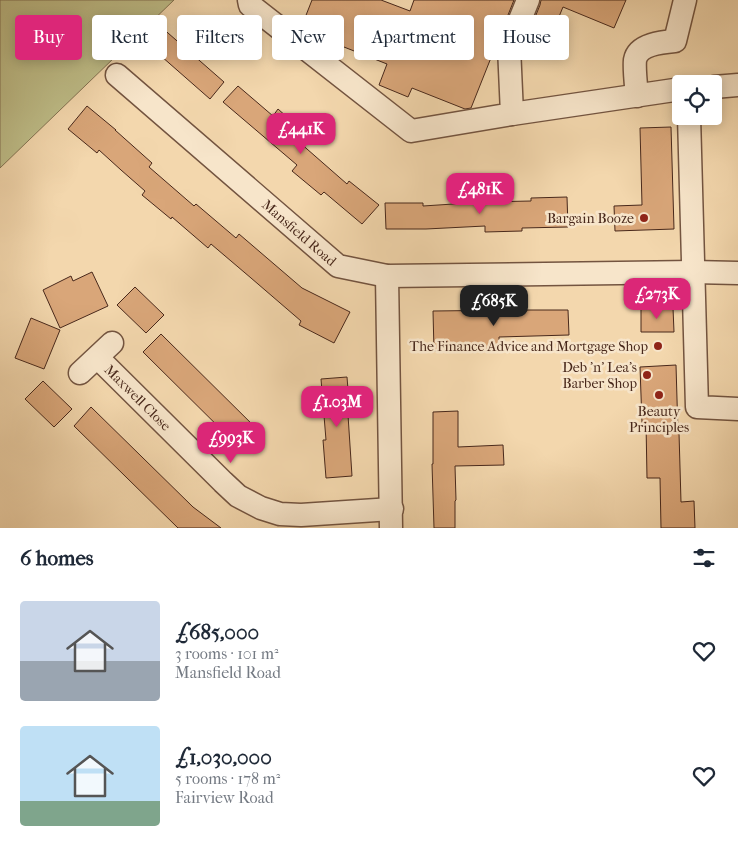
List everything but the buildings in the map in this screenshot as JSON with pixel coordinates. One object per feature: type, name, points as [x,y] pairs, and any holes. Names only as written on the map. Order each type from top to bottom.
[{"type":"street","points":[[249,0],[250,5],[411,131],[672,90]]},
{"type":"street","points":[[512,114],[509,47],[528,0]]},
{"type":"street","points":[[637,96],[635,58],[642,49],[658,42],[675,41],[686,0]]},
{"type":"street","name":"Mansfield Road","points":[[117,75],[338,266],[387,276],[738,273]]},
{"type":"street","points":[[722,86],[738,85]]},
{"type":"street","points":[[689,125],[697,407],[738,409]]},
{"type":"street","points":[[387,276],[392,519]]},
{"type":"street","name":"Maxwell Close","points":[[80,373],[105,350],[223,482],[238,496],[261,508],[280,514],[392,519]]},
{"type":"shaded area","points":[[0,0],[174,0],[158,15],[92,15],[92,60],[112,60],[0,168]]},
{"type":"place","name":"Bargain Booze","points":[[644,218]]},
{"type":"place","name":"The Finance Advice and Mortgage Shop","points":[[658,346]]},
{"type":"place","name":"Deb 'n' Lea's Barber Shop","points":[[647,375]]},
{"type":"place","name":"Beauty Principles","points":[[659,395]]}]
